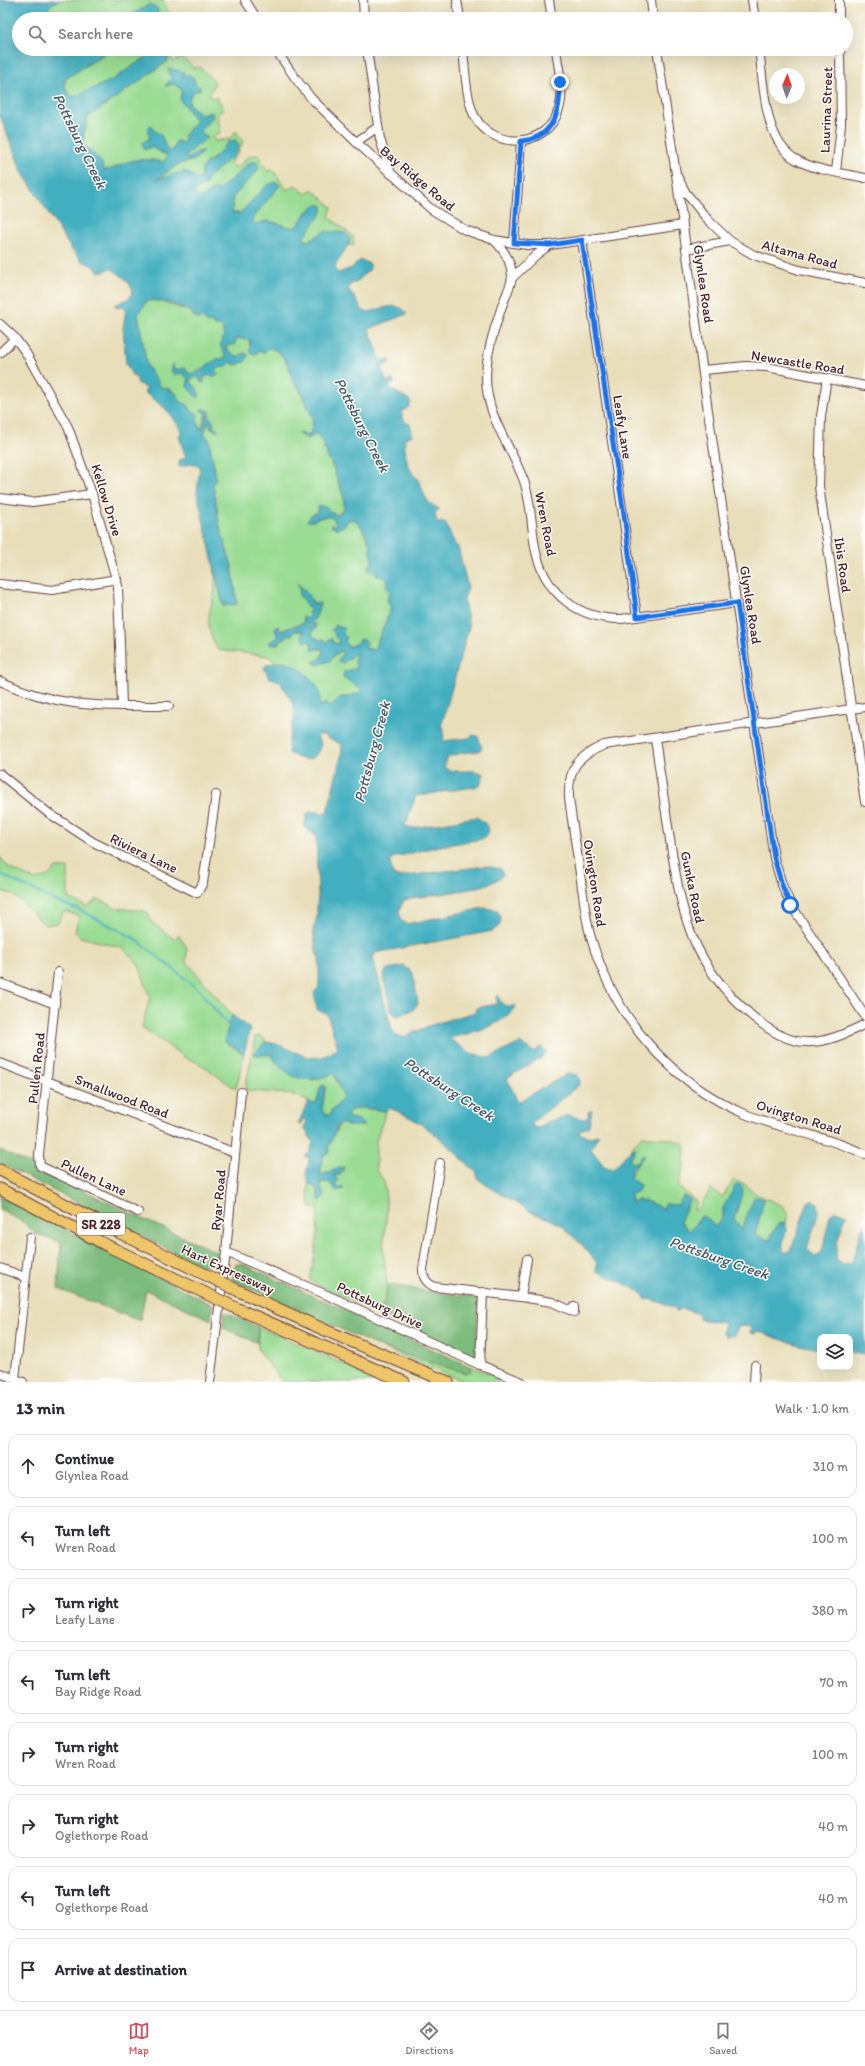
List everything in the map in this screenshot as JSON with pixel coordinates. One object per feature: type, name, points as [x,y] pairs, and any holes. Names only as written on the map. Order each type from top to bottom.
[{"type":"highway","name":"Hart Expressway","points":[[0,1170],[103,1225],[239,1291],[327,1331],[448,1382]]},
{"type":"highway","name":"SR 228","points":[[0,1189],[110,1247],[236,1308],[404,1382]]},
{"type":"street","points":[[245,0],[253,12]]},
{"type":"street","points":[[363,0],[364,12]]},
{"type":"street","points":[[457,0],[459,12]]},
{"type":"street","points":[[549,0],[551,12]]},
{"type":"street","points":[[651,0],[652,12]]},
{"type":"street","points":[[752,0],[754,12]]},
{"type":"street","points":[[839,0],[839,12]]},
{"type":"street","name":"Bay Ridge Road","points":[[280,56],[311,98],[356,142],[430,209],[465,230],[494,240],[514,243],[550,245],[682,225]]},
{"type":"street","points":[[368,56],[378,127],[391,174]]},
{"type":"street","points":[[464,56],[466,81],[474,113],[480,124],[501,139],[521,141],[527,141],[550,126],[560,109],[560,82],[557,56]]},
{"type":"street","name":"Glynlea Road","points":[[658,56],[774,858],[782,885],[796,914],[865,1016]]},
{"type":"street","points":[[760,56],[769,120],[779,143],[787,153],[797,160],[836,172],[865,178]]},
{"type":"street","name":"Laurina Street","points":[[836,172],[841,125],[840,56]]},
{"type":"street","points":[[356,142],[378,127]]},
{"type":"street","points":[[514,243],[521,141]]},
{"type":"street","name":"Glynlea Road","points":[[676,174],[692,202],[713,226],[730,241]]},
{"type":"street","points":[[494,240],[508,259],[512,278]]},
{"type":"street","name":"Leafy Lane","points":[[582,240],[624,515],[637,617]]},
{"type":"street","points":[[686,249],[730,241]]},
{"type":"street","name":"Altama Road","points":[[730,241],[754,255],[775,263],[865,283]]},
{"type":"street","name":"Wren Road","points":[[550,245],[536,255],[512,278],[490,343],[486,365],[487,392],[498,430],[524,481],[536,553],[542,571],[556,594],[568,604],[586,614],[611,619],[637,617],[737,603]]},
{"type":"street","name":"Kellow Drive","points":[[0,324],[15,338],[26,353],[68,427],[92,494],[117,579],[120,601],[122,706]]},
{"type":"street","points":[[0,353],[15,338]]},
{"type":"street","name":"Newcastle Road","points":[[703,370],[746,366],[768,367],[865,386]]},
{"type":"street","name":"Ibis Road","points":[[827,378],[821,416],[819,486],[865,802]]},
{"type":"street","points":[[0,498],[32,502],[92,494]]},
{"type":"street","points":[[0,584],[52,590],[67,589],[117,579]]},
{"type":"street","points":[[0,681],[33,696],[55,701],[102,706],[169,706]]},
{"type":"street","name":"Ovington Road","points":[[865,707],[655,739],[604,745],[589,752],[579,760],[568,780],[569,798],[591,940],[616,999],[644,1040],[690,1083],[717,1100],[745,1114],[840,1144],[865,1154]]},
{"type":"street","name":"Gunka Road","points":[[655,739],[681,906],[693,940],[710,972],[736,1002],[771,1031],[789,1039],[803,1042],[826,1041],[865,1024]]},
{"type":"street","name":"Riviera Lane","points":[[0,774],[46,812],[93,842],[197,893],[203,883],[216,795]]},
{"type":"street","name":"Pullen Road","points":[[40,1166],[39,1155],[48,1081],[58,972]]},
{"type":"street","points":[[0,983],[55,1004]]},
{"type":"street","name":"Smallwood Road","points":[[0,1063],[235,1153]]},
{"type":"street","name":"Ryar Road","points":[[210,1382],[226,1252],[241,1092]]},
{"type":"street","points":[[440,1163],[423,1269],[423,1276],[426,1281],[435,1287],[552,1302],[574,1312],[574,1307]]},
{"type":"street","name":"Pullen Lane","points":[[40,1166],[138,1212]]},
{"type":"street","points":[[0,1373],[19,1381],[25,1277],[30,1237]]},
{"type":"street","name":"Pottsburg Drive","points":[[226,1252],[327,1294],[480,1365],[522,1382]]},
{"type":"street","points":[[522,1297],[527,1259]]},
{"type":"street","points":[[0,1268],[25,1277]]},
{"type":"street","points":[[480,1365],[483,1292]]},
{"type":"street","points":[[754,1382],[755,1365]]},
{"type":"green space","points":[[59,0],[148,0],[151,2],[153,0],[163,0],[169,12],[154,12],[150,4],[137,12],[48,12],[49,6]]},
{"type":"green space","points":[[101,56],[148,56],[112,80],[74,97],[65,87],[65,79]]},
{"type":"green space","points":[[168,56],[171,56],[172,61],[183,58],[194,68],[200,67],[215,82],[209,96],[213,98],[216,97],[224,108],[217,115],[221,132],[212,137],[215,141],[230,139],[236,131],[243,142],[238,153],[229,165],[238,167],[248,157],[254,155],[262,156],[260,160],[267,171],[273,170],[287,190],[295,185],[306,194],[312,189],[332,207],[329,217],[353,236],[354,245],[349,246],[350,239],[308,241],[303,237],[322,213],[323,205],[308,211],[296,227],[272,222],[262,222],[256,224],[252,222],[267,185],[240,213],[232,214],[233,197],[258,170],[252,161],[219,190],[212,190],[203,197],[195,195],[193,192],[205,185],[209,176],[222,166],[220,152],[216,157],[205,163],[201,180],[198,180],[193,175],[155,181],[179,164],[195,160],[203,152],[197,152],[188,159],[186,156],[207,136],[199,131],[208,113],[201,115],[189,104],[190,96],[196,85],[185,75],[182,76],[183,72],[171,79],[165,86],[174,84],[182,90],[180,99],[196,122],[184,135],[185,141],[182,143],[176,141],[173,151],[167,149],[161,135],[150,138],[151,147],[169,156],[163,162],[141,159],[104,170],[83,143],[87,118],[168,61]]},
{"type":"green space","points":[[156,300],[191,312],[194,317],[204,318],[213,323],[213,325],[222,327],[224,337],[220,345],[227,358],[189,374],[187,370],[174,370],[172,373],[183,373],[188,379],[187,387],[196,397],[197,388],[190,381],[191,379],[215,373],[217,367],[224,367],[232,361],[237,365],[241,363],[238,357],[232,355],[226,347],[237,338],[250,340],[249,345],[259,351],[269,348],[274,349],[281,355],[289,367],[292,380],[299,388],[313,418],[311,433],[300,436],[317,434],[321,439],[326,449],[327,459],[330,460],[344,498],[344,508],[338,515],[328,512],[318,513],[311,515],[311,520],[328,516],[334,519],[336,525],[331,527],[344,526],[348,520],[355,519],[366,534],[370,545],[372,563],[367,567],[384,577],[388,583],[387,586],[390,592],[387,600],[391,608],[374,650],[357,645],[349,647],[336,628],[339,644],[320,640],[312,635],[311,628],[308,627],[316,617],[320,603],[313,604],[312,600],[302,587],[300,588],[307,607],[311,608],[310,615],[307,618],[303,618],[304,622],[294,628],[282,630],[275,628],[277,635],[275,641],[271,640],[279,643],[294,631],[304,631],[312,646],[311,648],[324,650],[321,658],[319,659],[320,664],[342,651],[343,653],[341,658],[357,652],[355,662],[357,669],[352,682],[355,686],[361,689],[361,692],[348,697],[340,697],[332,705],[324,704],[318,706],[288,663],[275,662],[268,656],[218,650],[213,641],[209,627],[209,614],[215,590],[214,562],[223,606],[237,604],[232,566],[220,528],[213,484],[215,479],[214,466],[203,434],[207,423],[213,427],[213,422],[209,416],[210,411],[201,410],[206,413],[201,431],[193,413],[181,402],[177,394],[170,389],[161,387],[147,366],[138,314],[147,301]]},
{"type":"green space","points":[[0,857],[9,868],[35,880],[48,876],[56,868],[68,868],[68,898],[87,907],[98,899],[116,908],[145,911],[149,914],[151,922],[174,939],[179,935],[187,948],[186,961],[232,1015],[224,1041],[244,1054],[236,1089],[199,1063],[184,1057],[142,1027],[150,997],[139,965],[123,948],[80,937],[75,931],[79,916],[64,911],[58,923],[45,925],[13,894],[0,891]]},
{"type":"green space","points":[[260,1036],[265,1039],[265,1042],[255,1053],[272,1055],[313,1080],[334,1074],[343,1096],[331,1115],[326,1115],[322,1110],[326,1087],[321,1086],[316,1104],[294,1095],[245,1090],[255,1037]]},
{"type":"green space","points":[[361,1108],[386,1111],[376,1141],[376,1170],[384,1181],[387,1210],[383,1248],[387,1284],[385,1300],[380,1314],[310,1281],[317,1240],[318,1208],[310,1208],[308,1184],[312,1184],[318,1191],[319,1200],[324,1197],[320,1182],[329,1182],[336,1191],[343,1188],[335,1186],[333,1175],[340,1175],[344,1167],[320,1175],[324,1154],[330,1151],[328,1148],[340,1123],[348,1126],[359,1120],[349,1118],[347,1115],[349,1111]]},
{"type":"green space","points":[[642,1136],[670,1139],[685,1144],[684,1166],[678,1187],[697,1202],[694,1210],[697,1210],[711,1189],[722,1197],[734,1180],[743,1183],[756,1194],[783,1206],[788,1215],[786,1222],[778,1224],[769,1241],[755,1235],[764,1199],[742,1229],[734,1219],[743,1191],[723,1208],[723,1217],[715,1228],[706,1217],[690,1231],[680,1222],[689,1198],[683,1196],[678,1205],[665,1204],[664,1209],[644,1200],[632,1203],[631,1194],[641,1186],[630,1178],[642,1156],[637,1162],[632,1163],[629,1159],[636,1148],[630,1150]]},
{"type":"green space","points":[[0,1150],[136,1216],[221,1254],[214,1264],[201,1266],[0,1163]]},
{"type":"green space","points":[[0,1196],[213,1305],[211,1320],[146,1290],[140,1321],[58,1289],[61,1242],[36,1234],[24,1223],[0,1209]]},
{"type":"green space","points":[[240,1263],[469,1366],[471,1372],[466,1373],[378,1346],[232,1280],[235,1265]]},
{"type":"green space","points":[[387,1284],[478,1298],[476,1357],[380,1314],[385,1300]]},
{"type":"green space","points":[[224,1312],[258,1327],[258,1343],[223,1328]]},
{"type":"green space","points":[[258,1327],[385,1382],[282,1382],[258,1349]]},
{"type":"green space","points":[[378,1346],[466,1373],[471,1372],[469,1366],[511,1382],[465,1382]]},
{"type":"water","name":"Pottsburg Creek","points":[[0,0],[59,0],[49,6],[48,12],[12,12],[12,56],[101,56],[65,79],[66,90],[74,97],[112,80],[148,56],[168,56],[168,61],[87,118],[83,143],[102,163],[104,170],[137,160],[163,162],[168,156],[151,147],[145,150],[142,143],[150,138],[147,128],[151,125],[154,131],[161,135],[167,149],[173,151],[176,141],[182,143],[185,141],[184,135],[196,122],[180,99],[182,90],[174,84],[165,86],[171,79],[168,68],[184,72],[182,76],[188,74],[194,78],[196,85],[200,87],[200,90],[195,91],[190,96],[189,104],[201,115],[212,112],[213,117],[200,131],[207,137],[186,156],[188,159],[197,152],[203,151],[195,160],[179,164],[156,180],[184,171],[201,180],[204,166],[222,150],[228,142],[236,140],[239,147],[234,156],[209,176],[205,185],[193,192],[195,195],[203,197],[212,190],[219,190],[252,161],[258,163],[258,170],[233,197],[232,213],[240,213],[267,185],[276,182],[280,185],[253,218],[252,222],[256,224],[267,221],[285,226],[296,227],[308,211],[317,205],[323,205],[322,213],[303,238],[308,241],[325,231],[346,233],[350,239],[349,243],[335,267],[337,273],[352,268],[361,260],[370,264],[370,269],[356,283],[352,283],[348,288],[364,312],[393,306],[403,309],[407,314],[369,329],[381,360],[389,359],[390,362],[382,368],[386,382],[393,380],[395,383],[389,386],[391,389],[406,397],[411,402],[409,407],[401,412],[405,422],[410,424],[413,435],[405,438],[407,462],[414,475],[417,477],[424,495],[429,502],[439,510],[435,513],[437,523],[445,522],[455,544],[458,547],[468,588],[464,599],[469,627],[441,727],[444,728],[443,741],[469,738],[472,735],[478,736],[482,748],[479,751],[462,753],[448,757],[444,768],[454,771],[475,771],[484,774],[480,786],[416,796],[405,826],[413,828],[477,817],[487,825],[488,835],[482,839],[435,847],[392,858],[390,862],[393,875],[398,877],[486,866],[501,869],[503,875],[497,880],[486,885],[404,900],[399,911],[401,920],[406,924],[484,908],[497,910],[501,917],[500,925],[493,931],[375,953],[373,958],[392,1030],[398,1036],[404,1037],[428,1026],[475,1012],[476,1008],[497,1004],[496,997],[498,995],[502,1004],[509,1007],[515,1005],[516,1008],[499,1022],[478,1031],[450,1038],[451,1040],[471,1053],[489,1058],[520,1043],[534,1052],[541,1047],[547,1052],[541,1058],[507,1078],[518,1102],[569,1073],[577,1075],[580,1081],[579,1085],[532,1123],[534,1128],[542,1127],[545,1123],[568,1115],[584,1119],[588,1118],[588,1112],[592,1110],[589,1126],[579,1131],[580,1134],[590,1137],[599,1134],[591,1149],[604,1166],[613,1169],[630,1150],[637,1148],[629,1159],[632,1163],[637,1162],[643,1155],[644,1157],[632,1169],[630,1178],[641,1186],[637,1192],[631,1194],[632,1203],[640,1199],[642,1202],[644,1200],[664,1209],[664,1204],[678,1205],[683,1196],[690,1198],[680,1222],[690,1231],[701,1216],[706,1217],[715,1227],[723,1218],[723,1208],[736,1184],[742,1185],[743,1191],[734,1219],[742,1229],[754,1197],[764,1199],[755,1235],[769,1240],[778,1224],[786,1222],[783,1245],[784,1253],[791,1250],[808,1202],[813,1200],[818,1203],[819,1212],[807,1249],[815,1256],[822,1252],[830,1215],[836,1211],[846,1215],[837,1243],[836,1260],[843,1265],[852,1263],[861,1230],[865,1223],[865,1349],[863,1355],[853,1353],[853,1334],[817,1334],[817,1348],[788,1342],[757,1331],[755,1334],[750,1333],[751,1327],[739,1326],[734,1335],[726,1337],[723,1332],[724,1323],[699,1319],[699,1314],[680,1308],[679,1311],[675,1310],[676,1308],[645,1299],[644,1295],[632,1287],[596,1271],[597,1263],[583,1246],[561,1225],[547,1218],[536,1215],[486,1185],[477,1178],[477,1173],[447,1144],[427,1128],[403,1114],[389,1108],[386,1111],[365,1108],[354,1109],[347,1115],[349,1118],[359,1120],[364,1126],[348,1126],[342,1123],[338,1125],[328,1148],[330,1151],[324,1155],[320,1175],[344,1167],[340,1175],[334,1175],[338,1181],[335,1186],[344,1187],[343,1189],[336,1191],[329,1182],[320,1182],[324,1197],[321,1201],[319,1200],[318,1191],[312,1184],[308,1184],[306,1175],[309,1158],[305,1157],[309,1154],[313,1142],[304,1128],[307,1121],[303,1119],[300,1125],[298,1124],[308,1102],[316,1104],[321,1086],[325,1085],[322,1110],[326,1115],[331,1115],[331,1110],[336,1107],[343,1096],[334,1074],[314,1079],[301,1079],[289,1074],[275,1061],[272,1055],[255,1055],[254,1053],[265,1042],[284,1047],[309,1057],[328,1055],[338,1048],[327,1014],[317,1010],[314,992],[319,987],[319,956],[317,956],[313,928],[317,917],[318,896],[316,836],[304,827],[307,814],[310,811],[323,813],[327,812],[342,752],[341,744],[327,738],[324,735],[318,735],[317,738],[321,744],[319,750],[313,757],[305,759],[289,753],[288,747],[294,716],[293,704],[280,683],[275,679],[269,678],[264,668],[266,665],[283,662],[298,668],[317,686],[320,698],[319,706],[324,704],[332,705],[340,697],[348,697],[361,692],[361,689],[343,677],[344,672],[357,669],[354,659],[357,652],[343,663],[338,661],[343,653],[342,651],[335,654],[330,661],[318,665],[313,662],[321,658],[324,650],[317,648],[314,650],[311,649],[312,646],[309,641],[305,642],[302,636],[303,631],[294,631],[292,635],[289,634],[275,645],[270,644],[269,642],[275,640],[277,635],[275,628],[276,626],[278,626],[280,631],[283,631],[301,624],[304,622],[303,616],[307,618],[310,615],[308,613],[311,609],[307,607],[303,598],[299,596],[300,588],[297,583],[308,594],[313,604],[320,603],[316,617],[308,627],[311,628],[313,624],[316,624],[315,630],[312,631],[312,635],[320,640],[323,639],[328,642],[329,639],[332,639],[333,643],[339,644],[338,639],[334,636],[335,633],[331,630],[335,628],[335,625],[344,628],[343,635],[347,637],[345,642],[349,647],[357,644],[358,640],[363,639],[367,643],[365,648],[374,650],[391,608],[387,600],[390,592],[386,586],[388,583],[384,577],[377,576],[373,570],[369,571],[367,567],[372,563],[370,545],[363,529],[355,519],[348,520],[344,526],[337,529],[330,525],[336,525],[334,519],[328,516],[317,518],[314,521],[307,521],[311,515],[318,512],[318,507],[322,506],[328,508],[328,511],[338,515],[344,508],[344,498],[330,460],[327,459],[327,451],[322,449],[325,446],[317,434],[307,439],[297,433],[308,435],[311,433],[313,418],[299,388],[292,380],[292,375],[288,365],[282,356],[274,349],[269,348],[264,353],[259,351],[254,355],[250,353],[250,340],[237,338],[234,345],[228,345],[226,347],[227,350],[238,357],[241,354],[246,353],[248,356],[245,362],[234,365],[232,362],[225,367],[217,368],[215,373],[219,374],[215,376],[204,376],[204,383],[200,382],[200,377],[191,379],[190,381],[197,388],[200,394],[198,398],[187,387],[188,379],[183,373],[176,375],[172,373],[170,368],[173,363],[174,370],[185,368],[189,374],[202,371],[206,366],[217,359],[226,358],[220,345],[224,337],[222,327],[206,322],[204,318],[199,319],[189,311],[174,305],[157,301],[147,301],[138,314],[147,366],[161,387],[173,392],[181,402],[188,405],[193,413],[196,412],[201,430],[206,419],[206,413],[200,410],[202,408],[210,411],[209,416],[213,422],[213,427],[218,430],[218,432],[211,428],[208,422],[204,434],[209,439],[216,479],[213,484],[220,528],[232,566],[237,604],[223,606],[197,493],[200,466],[191,464],[179,467],[179,460],[186,458],[179,436],[181,432],[175,419],[166,409],[144,392],[147,389],[136,382],[138,380],[132,375],[126,363],[123,328],[126,309],[124,306],[117,308],[115,305],[130,298],[133,290],[121,275],[110,268],[104,272],[97,271],[95,267],[82,261],[72,250],[22,172],[0,116]]},
{"type":"water","points":[[150,4],[158,9],[158,12],[137,12]]},
{"type":"water","points":[[404,966],[413,973],[418,1003],[413,1010],[397,1016],[391,1011],[383,976],[387,969]]},
{"type":"water","points":[[232,1015],[250,1029],[244,1054],[224,1041]]},
{"type":"waterway","points":[[0,874],[60,903],[80,910],[136,939],[199,990],[229,1026]]},
{"type":"route","points":[[560,82],[560,109],[556,117],[550,126],[534,138],[527,141],[521,141],[514,243],[527,245],[550,245],[582,240],[624,515],[637,617],[737,603],[774,858],[790,905]]}]
